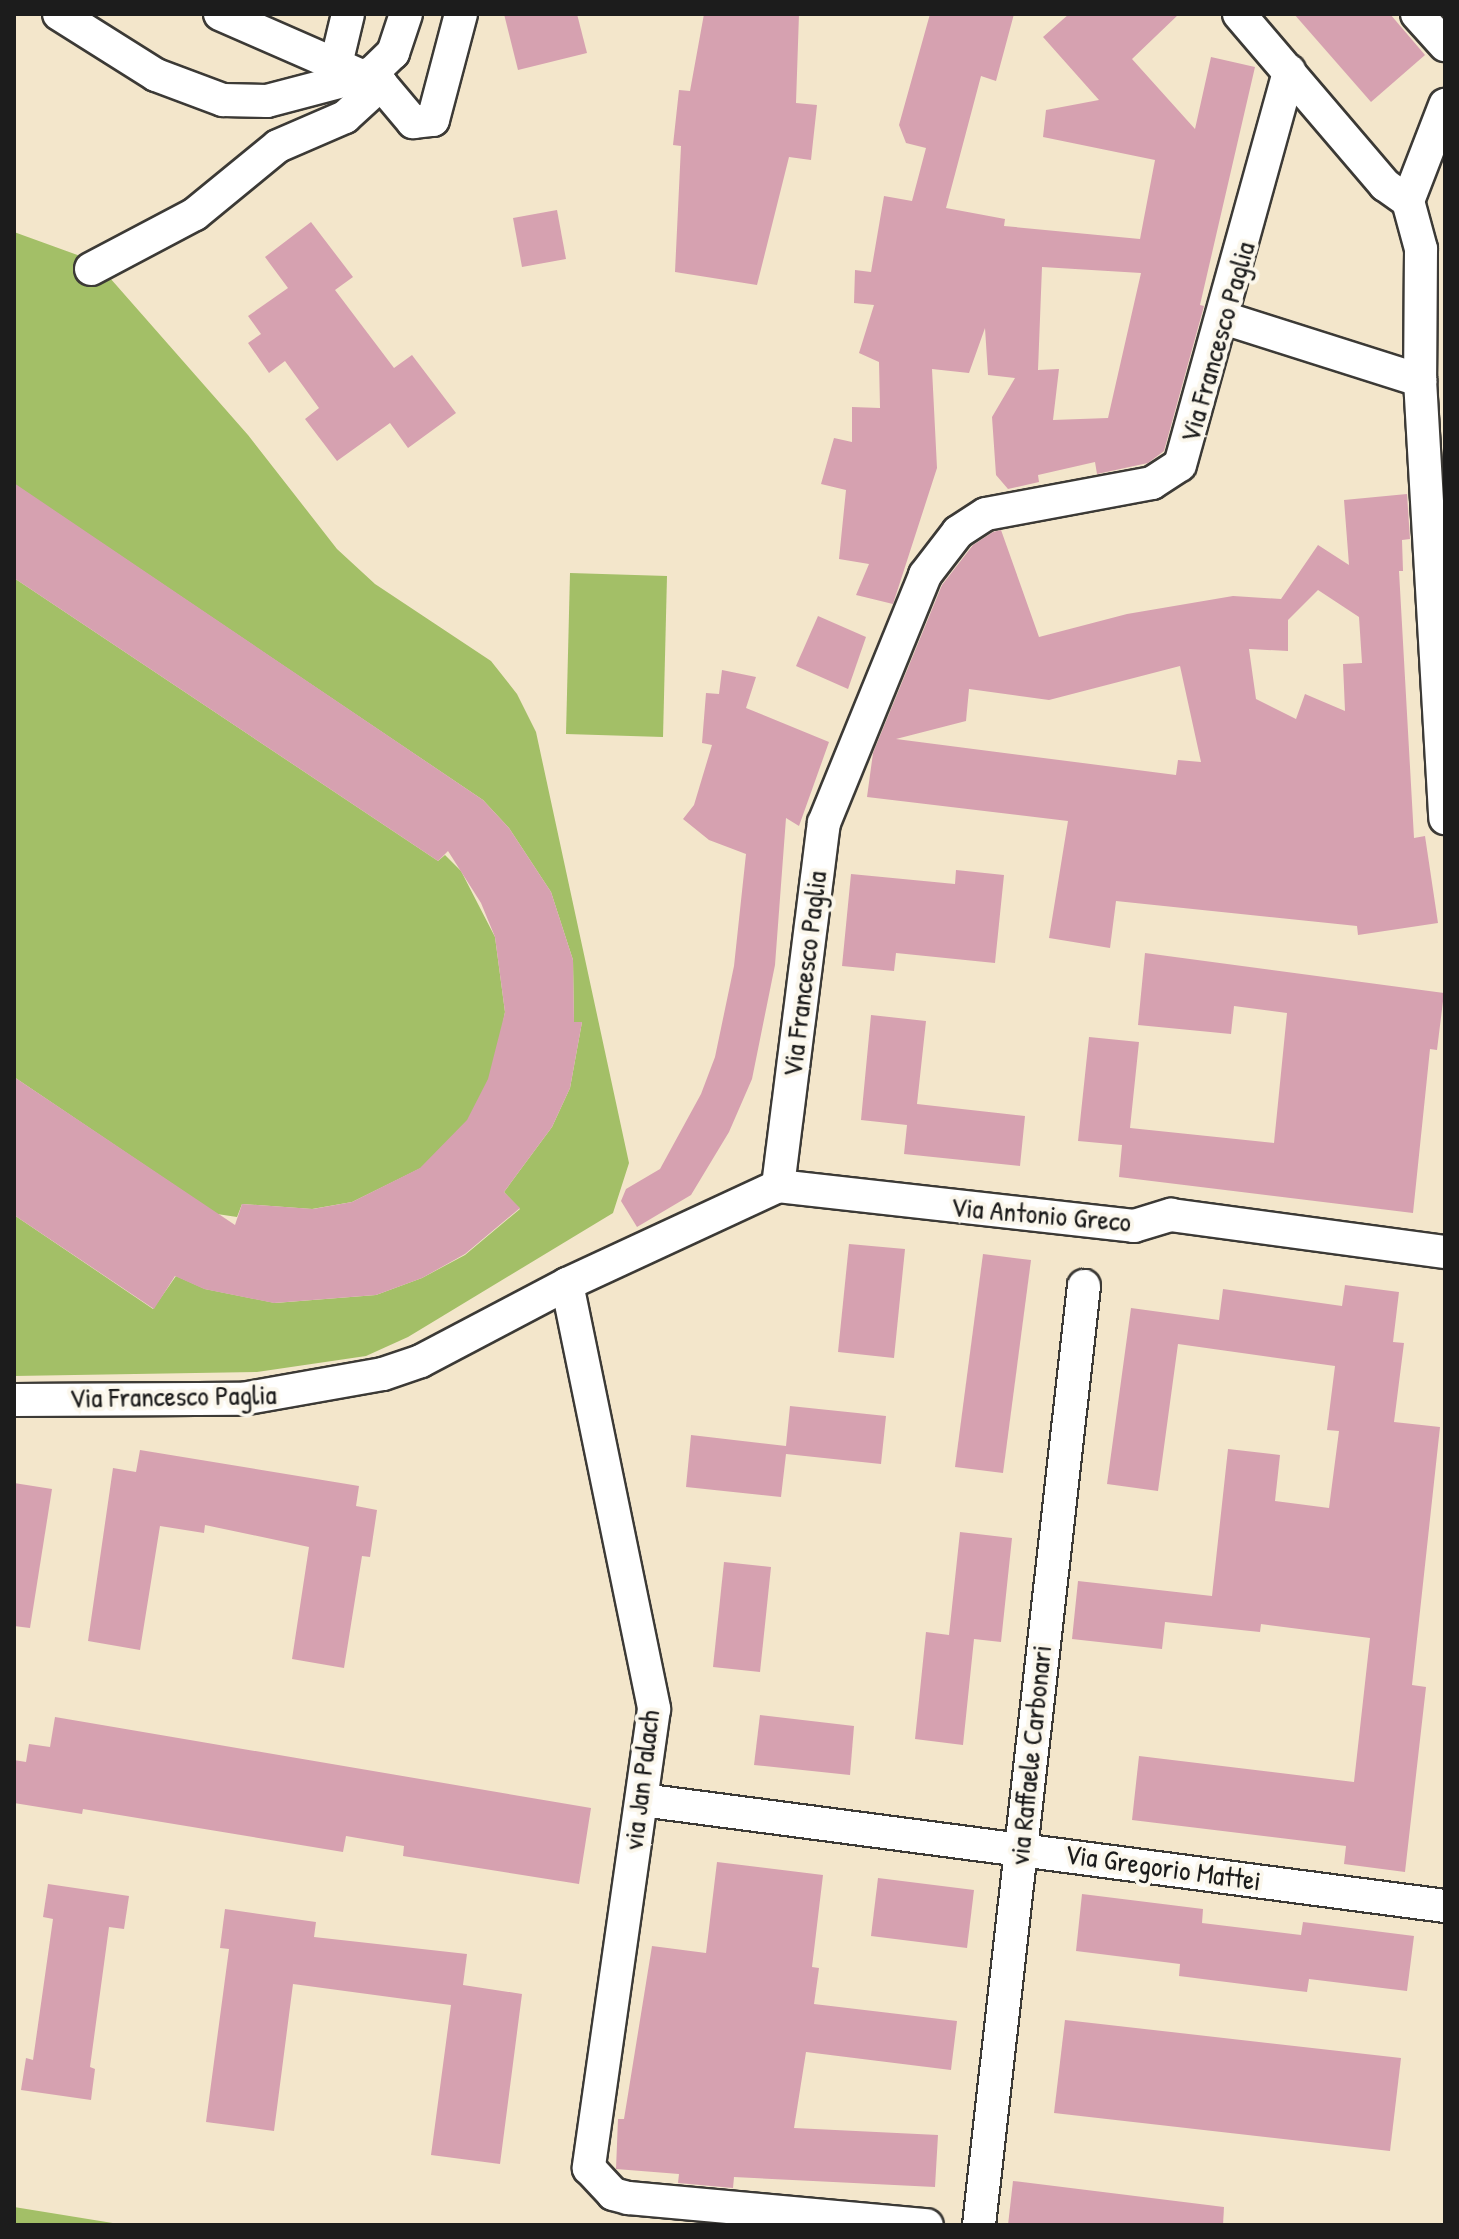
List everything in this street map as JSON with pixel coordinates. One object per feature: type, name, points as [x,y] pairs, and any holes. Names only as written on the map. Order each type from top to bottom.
[{"type":"street","points":[[59,14],[156,75],[223,100],[267,101],[363,74],[393,53],[406,14]]},
{"type":"street","points":[[220,14],[363,74],[413,122],[427,125],[437,113],[461,14]]},
{"type":"street","points":[[91,269],[195,214],[258,160],[345,117],[363,74],[348,14]]},
{"type":"street","points":[[1239,14],[1385,185],[1408,201]]},
{"type":"street","points":[[1417,14],[1445,45]]},
{"type":"street","name":"Via Francesco Paglia","points":[[14,1400],[242,1399],[383,1374],[421,1361],[567,1284],[778,1186],[824,823],[925,575],[958,532],[986,514],[1152,483],[1171,474],[1186,453],[1266,166],[1289,71]]},
{"type":"street","points":[[1445,105],[1408,201],[1421,249],[1420,380],[1445,818]]},
{"type":"street","points":[[1224,318],[1420,380]]},
{"type":"street","name":"Via Antonio Greco","points":[[778,1186],[1134,1226],[1171,1215],[1445,1252]]},
{"type":"street","name":"via Jan Palach","points":[[567,1284],[654,1709],[587,2154],[598,2182],[628,2198],[927,2225]]},
{"type":"street","name":"via Raffaele Carbonari","points":[[979,2225],[1084,1286]]},
{"type":"street","name":"Via Gregorio Mattei","points":[[642,1800],[1445,1906]]},
{"type":"green space","points":[[14,232],[83,257],[88,253],[248,435],[337,549],[375,584],[491,661],[517,694],[536,732],[629,1163],[613,1213],[408,1337],[366,1356],[257,1372],[14,1376],[14,1215],[153,1309],[176,1276],[205,1289],[275,1303],[376,1295],[422,1278],[465,1255],[520,1209],[504,1192],[552,1127],[570,1088],[582,1022],[574,1022],[573,960],[551,892],[509,828],[483,800],[14,484]]},
{"type":"green space","points":[[570,573],[667,576],[663,737],[566,734]]},
{"type":"green space","points":[[14,578],[438,861],[445,855],[461,871],[495,937],[505,1012],[498,1049],[526,1146],[421,1168],[352,1202],[312,1209],[242,1204],[237,1217],[217,1214],[14,1077]]},
{"type":"green space","points":[[14,2207],[125,2225],[14,2225]]},
{"type":"building","points":[[504,14],[577,14],[587,53],[518,70]]},
{"type":"building","points":[[704,14],[799,14],[796,103],[817,105],[811,160],[789,157],[757,285],[675,272],[681,146],[673,145],[679,90],[690,91]]},
{"type":"building","points":[[930,14],[1014,14],[996,81],[981,76],[946,208],[1005,219],[1004,226],[1140,239],[1155,160],[1043,137],[1046,110],[1099,100],[1043,37],[1069,14],[1179,14],[1132,59],[1195,129],[1211,57],[1255,67],[1200,305],[1204,306],[1164,451],[1148,463],[1097,474],[1095,462],[1038,475],[1039,482],[1008,489],[996,475],[992,417],[1015,378],[988,375],[985,328],[969,373],[932,369],[937,468],[893,604],[856,595],[869,564],[839,559],[846,490],[821,484],[834,438],[852,442],[852,407],[880,408],[879,362],[859,353],[874,305],[854,303],[855,270],[871,272],[884,196],[912,201],[926,148],[906,143],[899,125]],"holes":[[[1042,267],[1141,273],[1108,418],[1053,420],[1059,369],[1038,370]]]},
{"type":"building","points":[[1294,14],[1390,14],[1425,55],[1371,102]]},
{"type":"building","points":[[557,210],[566,259],[522,267],[513,218]]},
{"type":"building","points":[[311,222],[353,277],[335,290],[394,368],[412,355],[456,413],[408,448],[390,423],[337,461],[305,419],[319,408],[285,361],[269,373],[248,343],[261,334],[248,316],[288,288],[265,257]]},
{"type":"building","points":[[14,483],[483,800],[509,828],[551,892],[573,960],[574,1022],[582,1022],[570,1088],[552,1127],[504,1192],[520,1208],[465,1254],[422,1278],[376,1295],[274,1303],[204,1289],[175,1276],[154,1309],[14,1215],[14,1077],[235,1225],[242,1204],[313,1209],[352,1202],[420,1168],[467,1120],[488,1079],[505,1012],[495,937],[481,903],[448,851],[438,861],[14,578]]},
{"type":"building","points":[[1407,494],[1410,539],[1402,540],[1403,571],[1399,571],[1414,838],[1425,836],[1438,923],[1358,935],[1357,926],[1116,901],[1110,948],[1049,938],[1068,821],[867,797],[873,753],[942,585],[973,545],[993,532],[1001,530],[1039,637],[1127,614],[1233,596],[1281,599],[1318,545],[1349,565],[1344,500]],"holes":[[[1318,590],[1359,617],[1362,663],[1343,664],[1345,711],[1305,694],[1296,719],[1256,699],[1249,649],[1288,651],[1288,620]],[[1180,666],[1201,762],[1178,760],[1176,775],[896,739],[966,721],[969,689],[1049,700]]]},
{"type":"building","points":[[818,616],[866,637],[848,689],[796,666]]},
{"type":"building","points":[[722,670],[756,677],[746,708],[829,742],[799,826],[786,818],[775,965],[752,1079],[729,1132],[691,1195],[637,1227],[621,1201],[626,1189],[660,1169],[701,1094],[715,1057],[734,966],[746,854],[709,840],[683,819],[694,805],[712,745],[702,743],[706,693],[719,694]]},
{"type":"building","points":[[956,870],[1004,875],[995,963],[896,953],[894,971],[842,966],[851,874],[955,884]]},
{"type":"building","points":[[1145,953],[1444,993],[1437,1050],[1430,1049],[1413,1213],[1119,1177],[1122,1145],[1078,1141],[1089,1037],[1139,1042],[1130,1128],[1274,1143],[1287,1013],[1234,1006],[1231,1034],[1138,1025]]},
{"type":"building","points":[[871,1015],[926,1021],[917,1104],[1025,1116],[1020,1166],[904,1154],[907,1125],[861,1120]]},
{"type":"building","points":[[849,1244],[905,1249],[894,1358],[838,1352]]},
{"type":"building","points":[[983,1254],[1031,1260],[1003,1473],[955,1467]]},
{"type":"building","points":[[1345,1285],[1399,1292],[1393,1342],[1404,1343],[1394,1422],[1440,1427],[1412,1685],[1426,1687],[1405,1872],[1344,1864],[1346,1846],[1132,1820],[1139,1756],[1354,1782],[1370,1638],[1261,1624],[1260,1632],[1165,1622],[1162,1649],[1072,1639],[1078,1581],[1212,1596],[1228,1449],[1280,1455],[1275,1501],[1329,1508],[1339,1431],[1327,1430],[1335,1366],[1178,1344],[1158,1491],[1107,1484],[1131,1308],[1219,1320],[1223,1289],[1342,1306]]},
{"type":"building","points":[[790,1406],[886,1416],[881,1464],[786,1454],[781,1497],[686,1487],[691,1435],[786,1446]]},
{"type":"building","points":[[140,1450],[359,1486],[356,1506],[377,1510],[370,1557],[362,1556],[344,1668],[292,1659],[309,1547],[205,1525],[204,1533],[160,1526],[140,1650],[88,1641],[113,1468],[136,1472]]},
{"type":"building","points":[[14,1483],[52,1489],[30,1628],[14,1626]]},
{"type":"building","points":[[960,1532],[1012,1538],[1001,1642],[974,1639],[963,1745],[915,1739],[926,1632],[949,1635]]},
{"type":"building","points":[[724,1562],[771,1567],[760,1672],[713,1667]]},
{"type":"building","points":[[760,1715],[854,1726],[850,1775],[754,1765]]},
{"type":"building","points":[[55,1717],[591,1808],[579,1884],[403,1856],[404,1846],[346,1836],[343,1852],[83,1809],[82,1814],[14,1803],[14,1760],[26,1762],[29,1744],[50,1747]]},
{"type":"building","points":[[717,1862],[823,1875],[812,1967],[819,1968],[814,2004],[957,2021],[951,2070],[806,2052],[794,2128],[938,2135],[935,2187],[734,2177],[733,2188],[678,2183],[679,2174],[616,2169],[618,2119],[624,2119],[652,1946],[706,1953]]},
{"type":"building","points":[[878,1878],[974,1890],[967,1948],[871,1936]]},
{"type":"building","points":[[48,1884],[129,1896],[124,1929],[109,1927],[90,2067],[95,2069],[91,2100],[21,2090],[26,2058],[33,2060],[53,1919],[43,1917]]},
{"type":"building","points":[[1082,1894],[1203,1909],[1202,1923],[1301,1935],[1303,1922],[1414,1936],[1407,1991],[1309,1979],[1307,1992],[1179,1976],[1180,1964],[1076,1951]]},
{"type":"building","points":[[225,1909],[316,1922],[314,1937],[467,1954],[463,1985],[522,1994],[500,2164],[431,2155],[451,2005],[293,1984],[274,2131],[206,2122],[229,1949],[220,1948]]},
{"type":"building","points":[[1065,2020],[1401,2058],[1390,2151],[1054,2113]]},
{"type":"building","points":[[1013,2181],[1224,2207],[1223,2225],[1008,2225]]}]
